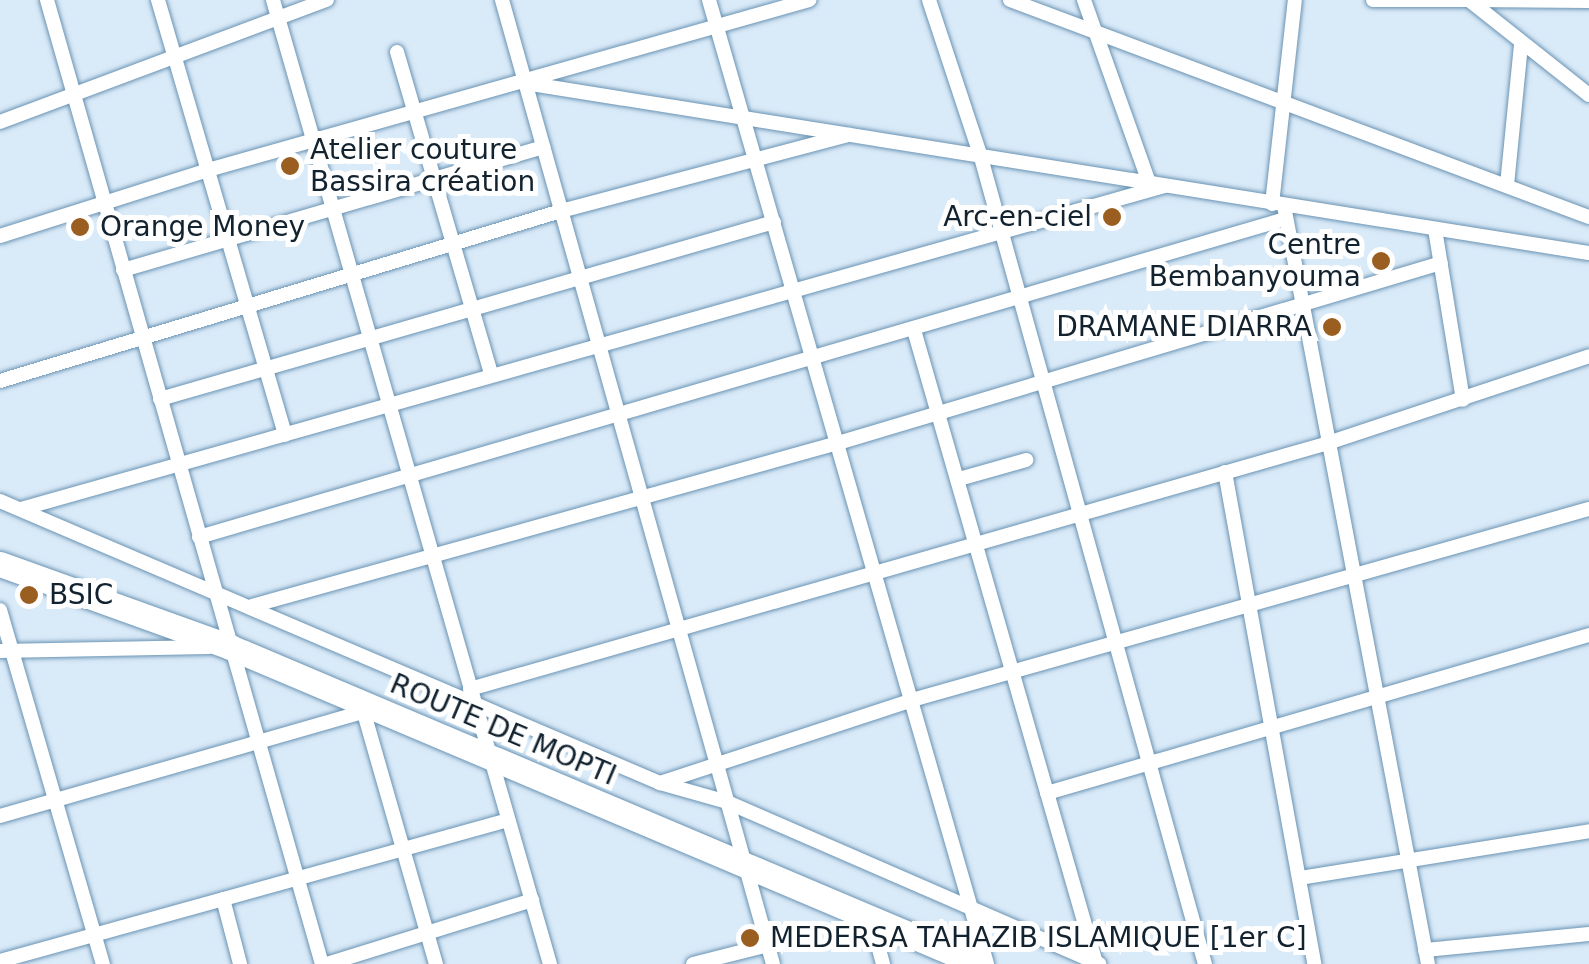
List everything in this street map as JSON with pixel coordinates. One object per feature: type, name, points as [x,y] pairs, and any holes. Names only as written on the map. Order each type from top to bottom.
[{"type":"highway","name":"ROUTE DE MOPTI","points":[[0,564],[230,647],[369,711],[744,862],[979,964]]},
{"type":"street","points":[[47,0],[296,878],[324,964],[532,900]]},
{"type":"street","points":[[158,0],[285,435]]},
{"type":"street","points":[[273,0],[550,964]]},
{"type":"street","points":[[0,122],[327,0]]},
{"type":"street","points":[[502,0],[773,964]]},
{"type":"street","points":[[709,0],[987,964]]},
{"type":"street","points":[[0,236],[208,170],[809,0]]},
{"type":"street","points":[[929,0],[980,154],[1076,515],[1204,964]]},
{"type":"street","points":[[1010,0],[1589,217]]},
{"type":"street","points":[[1084,0],[1157,184]]},
{"type":"street","points":[[1295,0],[1282,101],[1280,209],[1427,957],[1589,934]]},
{"type":"street","points":[[1373,0],[1589,1]]},
{"type":"street","points":[[1469,0],[1589,95]]},
{"type":"street","points":[[1507,184],[1521,44]]},
{"type":"street","points":[[397,52],[491,374]]},
{"type":"street","points":[[525,82],[980,154],[1280,209],[1589,253]]},
{"type":"street","points":[[0,381],[141,333],[562,211],[755,157],[856,134]]},
{"type":"street","points":[[123,270],[543,147]]},
{"type":"street","points":[[20,509],[180,469],[388,403],[794,291],[1157,184]]},
{"type":"street","points":[[199,537],[813,361],[1020,298],[1280,209]]},
{"type":"street","points":[[160,399],[774,222]]},
{"type":"street","points":[[1436,229],[1463,400]]},
{"type":"street","points":[[252,606],[838,443],[1302,308],[1441,263]]},
{"type":"street","points":[[914,330],[942,412],[1097,963]]},
{"type":"street","points":[[472,695],[678,628],[1325,444],[1589,356]]},
{"type":"street","points":[[959,479],[1026,460]]},
{"type":"street","points":[[1225,472],[1314,964]]},
{"type":"street","points":[[0,501],[472,695],[660,783],[728,802],[973,913],[1097,963]]},
{"type":"street","points":[[660,783],[912,700],[1112,641],[1589,509]]},
{"type":"street","points":[[0,610],[6,651],[103,964]]},
{"type":"street","points":[[1048,793],[1589,635]]},
{"type":"street","points":[[6,651],[230,647]]},
{"type":"street","points":[[0,816],[369,711],[436,964]]},
{"type":"street","points":[[0,961],[508,820]]},
{"type":"street","points":[[1300,878],[1589,831]]},
{"type":"street","points":[[223,899],[240,964]]},
{"type":"street","points":[[871,920],[883,964]]},
{"type":"street","points":[[693,964],[768,945]]},
{"type":"place","name":"Atelier couture Bassira création","points":[[290,166]]},
{"type":"place","name":"Arc-en-ciel","points":[[1112,217]]},
{"type":"place","name":"Orange Money","points":[[80,227]]},
{"type":"place","name":"Centre Bembanyouma","points":[[1381,261]]},
{"type":"place","name":"DRAMANE DIARRA","points":[[1332,327]]},
{"type":"place","name":"BSIC","points":[[29,595]]},
{"type":"place","name":"MEDERSA TAHAZIB ISLAMIQUE [1er C]","points":[[750,938]]}]
